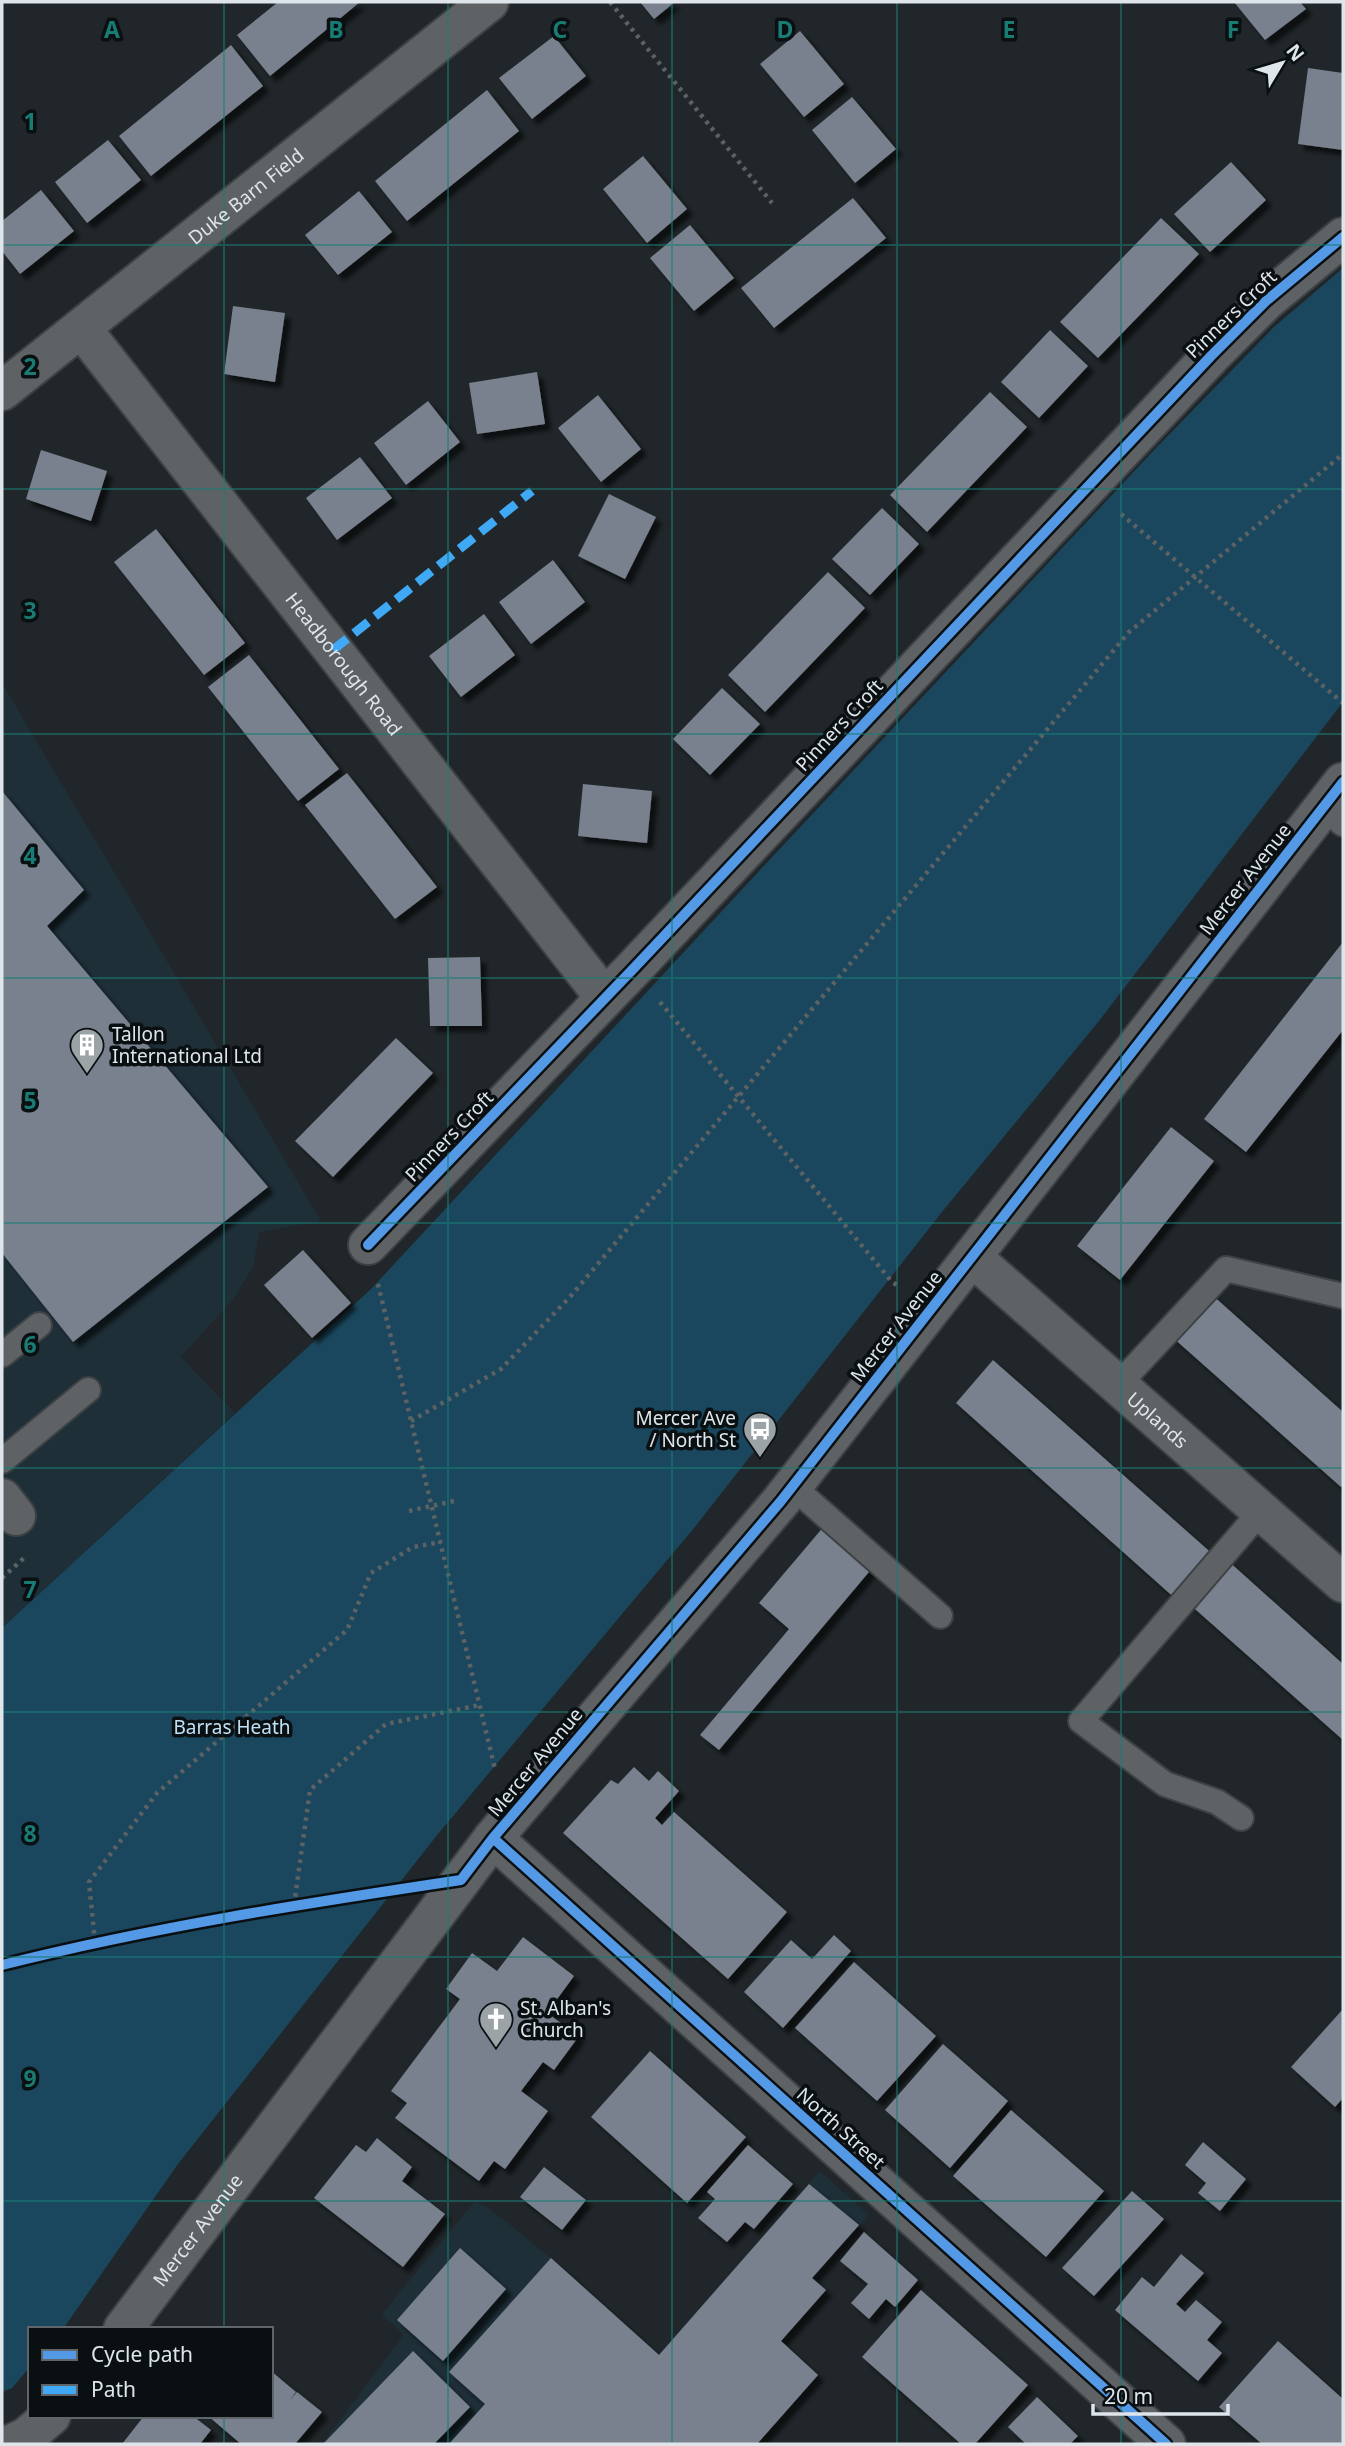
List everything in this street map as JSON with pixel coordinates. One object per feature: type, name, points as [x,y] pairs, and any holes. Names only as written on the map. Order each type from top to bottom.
[{"type":"street","name":"Duke Barn Field","points":[[2,391],[489,2]]},
{"type":"street","name":"Pinners Croft","points":[[368,1245],[1266,301],[1343,237]]},
{"type":"street","name":"Headborough Road","points":[[82,328],[605,998]]},
{"type":"street","name":"Mercer Avenue","points":[[125,2327],[500,1830],[792,1486],[972,1257],[1336,805]]},
{"type":"street","name":"Uplands","points":[[972,1257],[1343,1583]]},
{"type":"street","name":"North Street","points":[[500,1830],[1166,2444]]},
{"type":"street","points":[[11,2444],[26,2437],[49,2418]]},
{"type":"lane","points":[[1118,1385],[1226,1269],[1343,1296]]},
{"type":"lane","points":[[2,1355],[38,1325]]},
{"type":"lane","points":[[2,1461],[88,1390]]},
{"type":"lane","points":[[792,1486],[940,1616]]},
{"type":"lane","points":[[1241,1818],[1217,1802],[1165,1784],[1081,1721],[1261,1511]]},
{"type":"path","points":[[610,2],[772,203]]},
{"type":"path","points":[[411,1421],[501,1369],[570,1297],[1129,632],[1343,454]]},
{"type":"path","points":[[1091,484],[1194,578],[1343,703]]},
{"type":"path","points":[[634,968],[891,1282],[932,1308]]},
{"type":"path","points":[[368,1245],[480,1705],[500,1830]]},
{"type":"path","points":[[410,1511],[454,1501]]},
{"type":"path","points":[[95,1942],[89,1882],[157,1793],[347,1630],[371,1573],[413,1547],[441,1542]]},
{"type":"path","points":[[294,1905],[310,1790],[386,1724],[480,1705]]},
{"type":"path","points":[[281,1908],[307,1903]]},
{"type":"path","points":[[82,1945],[108,1940]]},
{"type":"shaded area","points":[[2,683],[321,1221],[259,1232],[253,1267],[234,1298],[181,1357],[235,1413],[2,1628]]},
{"type":"shaded area","points":[[820,2171],[869,2215],[812,2278],[781,2340],[818,2375],[757,2444],[322,2444],[404,2335],[382,2314],[475,2201],[490,2209],[551,2258],[659,2354]]},
{"type":"green space","name":"Barras Heath","points":[[1343,268],[1343,702],[1099,1021],[942,1212],[694,1528],[438,1834],[178,2164],[64,2327],[28,2327],[28,2369],[12,2388],[2,2392],[2,1628],[371,1289],[1156,448],[1274,327]]},
{"type":"building","points":[[278,2],[360,2],[270,76],[237,35]]},
{"type":"building","points":[[640,2],[675,2],[654,19]]},
{"type":"building","points":[[1234,2],[1300,2],[1306,9],[1265,40]]},
{"type":"building","points":[[800,31],[844,84],[804,117],[760,64]]},
{"type":"building","points":[[554,36],[586,76],[532,119],[499,78]]},
{"type":"building","points":[[231,45],[263,86],[151,176],[119,136]]},
{"type":"building","points":[[1308,68],[1343,73],[1343,150],[1298,144]]},
{"type":"building","points":[[487,90],[519,131],[407,221],[375,181]]},
{"type":"building","points":[[852,97],[896,149],[855,183],[812,130]]},
{"type":"building","points":[[108,140],[141,180],[87,223],[55,182]]},
{"type":"building","points":[[643,156],[687,209],[647,243],[603,189]]},
{"type":"building","points":[[1231,162],[1266,200],[1210,252],[1174,214]]},
{"type":"building","points":[[41,190],[74,231],[20,274],[2,251],[2,221]]},
{"type":"building","points":[[359,191],[392,232],[338,275],[305,235]]},
{"type":"building","points":[[853,198],[886,238],[774,328],[741,288]]},
{"type":"building","points":[[1161,218],[1199,254],[1098,358],[1060,322]]},
{"type":"building","points":[[690,225],[734,278],[694,311],[650,258]]},
{"type":"building","points":[[233,306],[285,313],[275,382],[224,374]]},
{"type":"building","points":[[1050,330],[1088,366],[1039,418],[1001,382]]},
{"type":"building","points":[[537,372],[545,424],[477,434],[469,383]]},
{"type":"building","points":[[990,392],[1027,427],[927,532],[890,495]]},
{"type":"building","points":[[598,395],[641,449],[601,482],[558,428]]},
{"type":"building","points":[[428,401],[460,442],[406,485],[374,443]]},
{"type":"building","points":[[41,450],[107,471],[91,521],[26,499]]},
{"type":"building","points":[[360,457],[392,498],[337,540],[306,498]]},
{"type":"building","points":[[609,494],[656,517],[625,579],[578,556]]},
{"type":"building","points":[[882,508],[919,544],[870,595],[832,559]]},
{"type":"building","points":[[156,529],[245,643],[204,675],[114,562]]},
{"type":"building","points":[[553,560],[585,602],[531,644],[499,602]]},
{"type":"building","points":[[828,572],[865,608],[765,712],[728,675]]},
{"type":"building","points":[[484,614],[515,655],[461,697],[429,656]]},
{"type":"building","points":[[249,655],[339,769],[298,801],[208,687]]},
{"type":"building","points":[[722,688],[760,724],[710,775],[673,739]]},
{"type":"building","points":[[347,773],[437,887],[395,919],[305,805]]},
{"type":"building","points":[[583,784],[652,791],[647,843],[578,836]]},
{"type":"building","name":"Tallon International Ltd","points":[[2,791],[84,890],[47,926],[268,1187],[73,1342],[2,1253]]},
{"type":"building","points":[[1343,942],[1343,1030],[1246,1152],[1204,1119]]},
{"type":"building","points":[[480,957],[482,1026],[430,1026],[428,958]]},
{"type":"building","points":[[396,1038],[433,1073],[333,1177],[295,1141]]},
{"type":"building","points":[[1171,1127],[1214,1161],[1120,1280],[1077,1246]]},
{"type":"building","points":[[303,1250],[351,1303],[312,1338],[264,1285]]},
{"type":"building","points":[[1210,1293],[1343,1412],[1341,1487],[1171,1336]]},
{"type":"building","points":[[993,1360],[1216,1557],[1178,1601],[956,1403]]},
{"type":"building","points":[[825,1525],[874,1566],[719,1750],[700,1735],[789,1629],[759,1603]]},
{"type":"building","points":[[1226,1559],[1343,1664],[1343,1740],[1187,1602]]},
{"type":"building","points":[[634,1767],[649,1781],[658,1771],[679,1791],[655,1818],[662,1825],[674,1812],[787,1912],[728,1979],[563,1833],[611,1780],[618,1784]]},
{"type":"building","points":[[834,1935],[851,1951],[783,2028],[744,1992],[791,1940],[812,1959]]},
{"type":"building","name":"St. Alban's Church","points":[[523,1937],[574,1976],[547,2013],[579,2036],[554,2070],[543,2062],[521,2091],[548,2111],[505,2169],[494,2161],[479,2181],[395,2118],[407,2103],[391,2091],[460,1999],[446,1989],[472,1953],[497,1971]]},
{"type":"building","points":[[854,1962],[936,2036],[877,2101],[795,2028]]},
{"type":"building","points":[[1343,2009],[1343,2098],[1335,2107],[1291,2067]]},
{"type":"building","points":[[943,2044],[1008,2101],[950,2168],[885,2110]]},
{"type":"building","points":[[650,2051],[746,2137],[687,2203],[591,2117]]},
{"type":"building","points":[[1011,2110],[1104,2191],[1046,2257],[953,2176]]},
{"type":"building","points":[[377,2138],[412,2167],[402,2181],[445,2214],[403,2267],[314,2198],[356,2145],[366,2152]]},
{"type":"building","points":[[1203,2142],[1246,2179],[1220,2211],[1198,2193],[1206,2183],[1185,2165]]},
{"type":"building","points":[[748,2145],[793,2184],[754,2229],[745,2222],[727,2242],[698,2218],[715,2199],[707,2192]]},
{"type":"building","points":[[544,2167],[586,2200],[562,2230],[520,2197]]},
{"type":"building","points":[[809,2184],[859,2225],[812,2278],[826,2290],[781,2341],[818,2375],[757,2444],[449,2444],[485,2404],[449,2372],[551,2258],[659,2355]]},
{"type":"building","points":[[1132,2191],[1164,2219],[1094,2296],[1062,2268]]},
{"type":"building","points":[[864,2232],[918,2280],[895,2307],[886,2299],[869,2319],[851,2303],[868,2284],[840,2261]]},
{"type":"building","points":[[460,2248],[506,2289],[443,2361],[397,2320]]},
{"type":"building","points":[[1181,2254],[1204,2273],[1176,2304],[1185,2312],[1196,2300],[1222,2322],[1207,2340],[1222,2353],[1198,2381],[1115,2310],[1142,2277],[1154,2287]]},
{"type":"building","points":[[921,2290],[1028,2385],[975,2444],[961,2444],[862,2357]]},
{"type":"building","points":[[1278,2341],[1343,2399],[1343,2444],[1262,2444],[1219,2407]]},
{"type":"building","points":[[413,2351],[470,2407],[434,2444],[323,2444]]},
{"type":"building","points":[[273,2373],[296,2392],[289,2401],[297,2392],[322,2412],[295,2444],[241,2444],[210,2418],[273,2418]]},
{"type":"building","points":[[1037,2397],[1078,2436],[1070,2444],[1026,2444],[1008,2427]]},
{"type":"building","points":[[142,2418],[196,2418],[211,2430],[200,2444],[122,2444]]},
{"type":"marked path","points":[[333,650],[532,491]]},
{"type":"cycle path","points":[[368,1245],[634,968],[1211,356],[1266,301],[1343,237]]},
{"type":"cycle path","points":[[2,1965],[173,1927],[461,1880],[493,1838],[781,1501],[1343,782]]},
{"type":"cycle path","points":[[493,1838],[1166,2444]]},
{"type":"place","name":"Tallon International Ltd","points":[[87,1075]]},
{"type":"place","name":"Mercer Ave / North St","points":[[760,1459]]},
{"type":"place","name":"St. Alban's Church","points":[[496,2049]]}]
